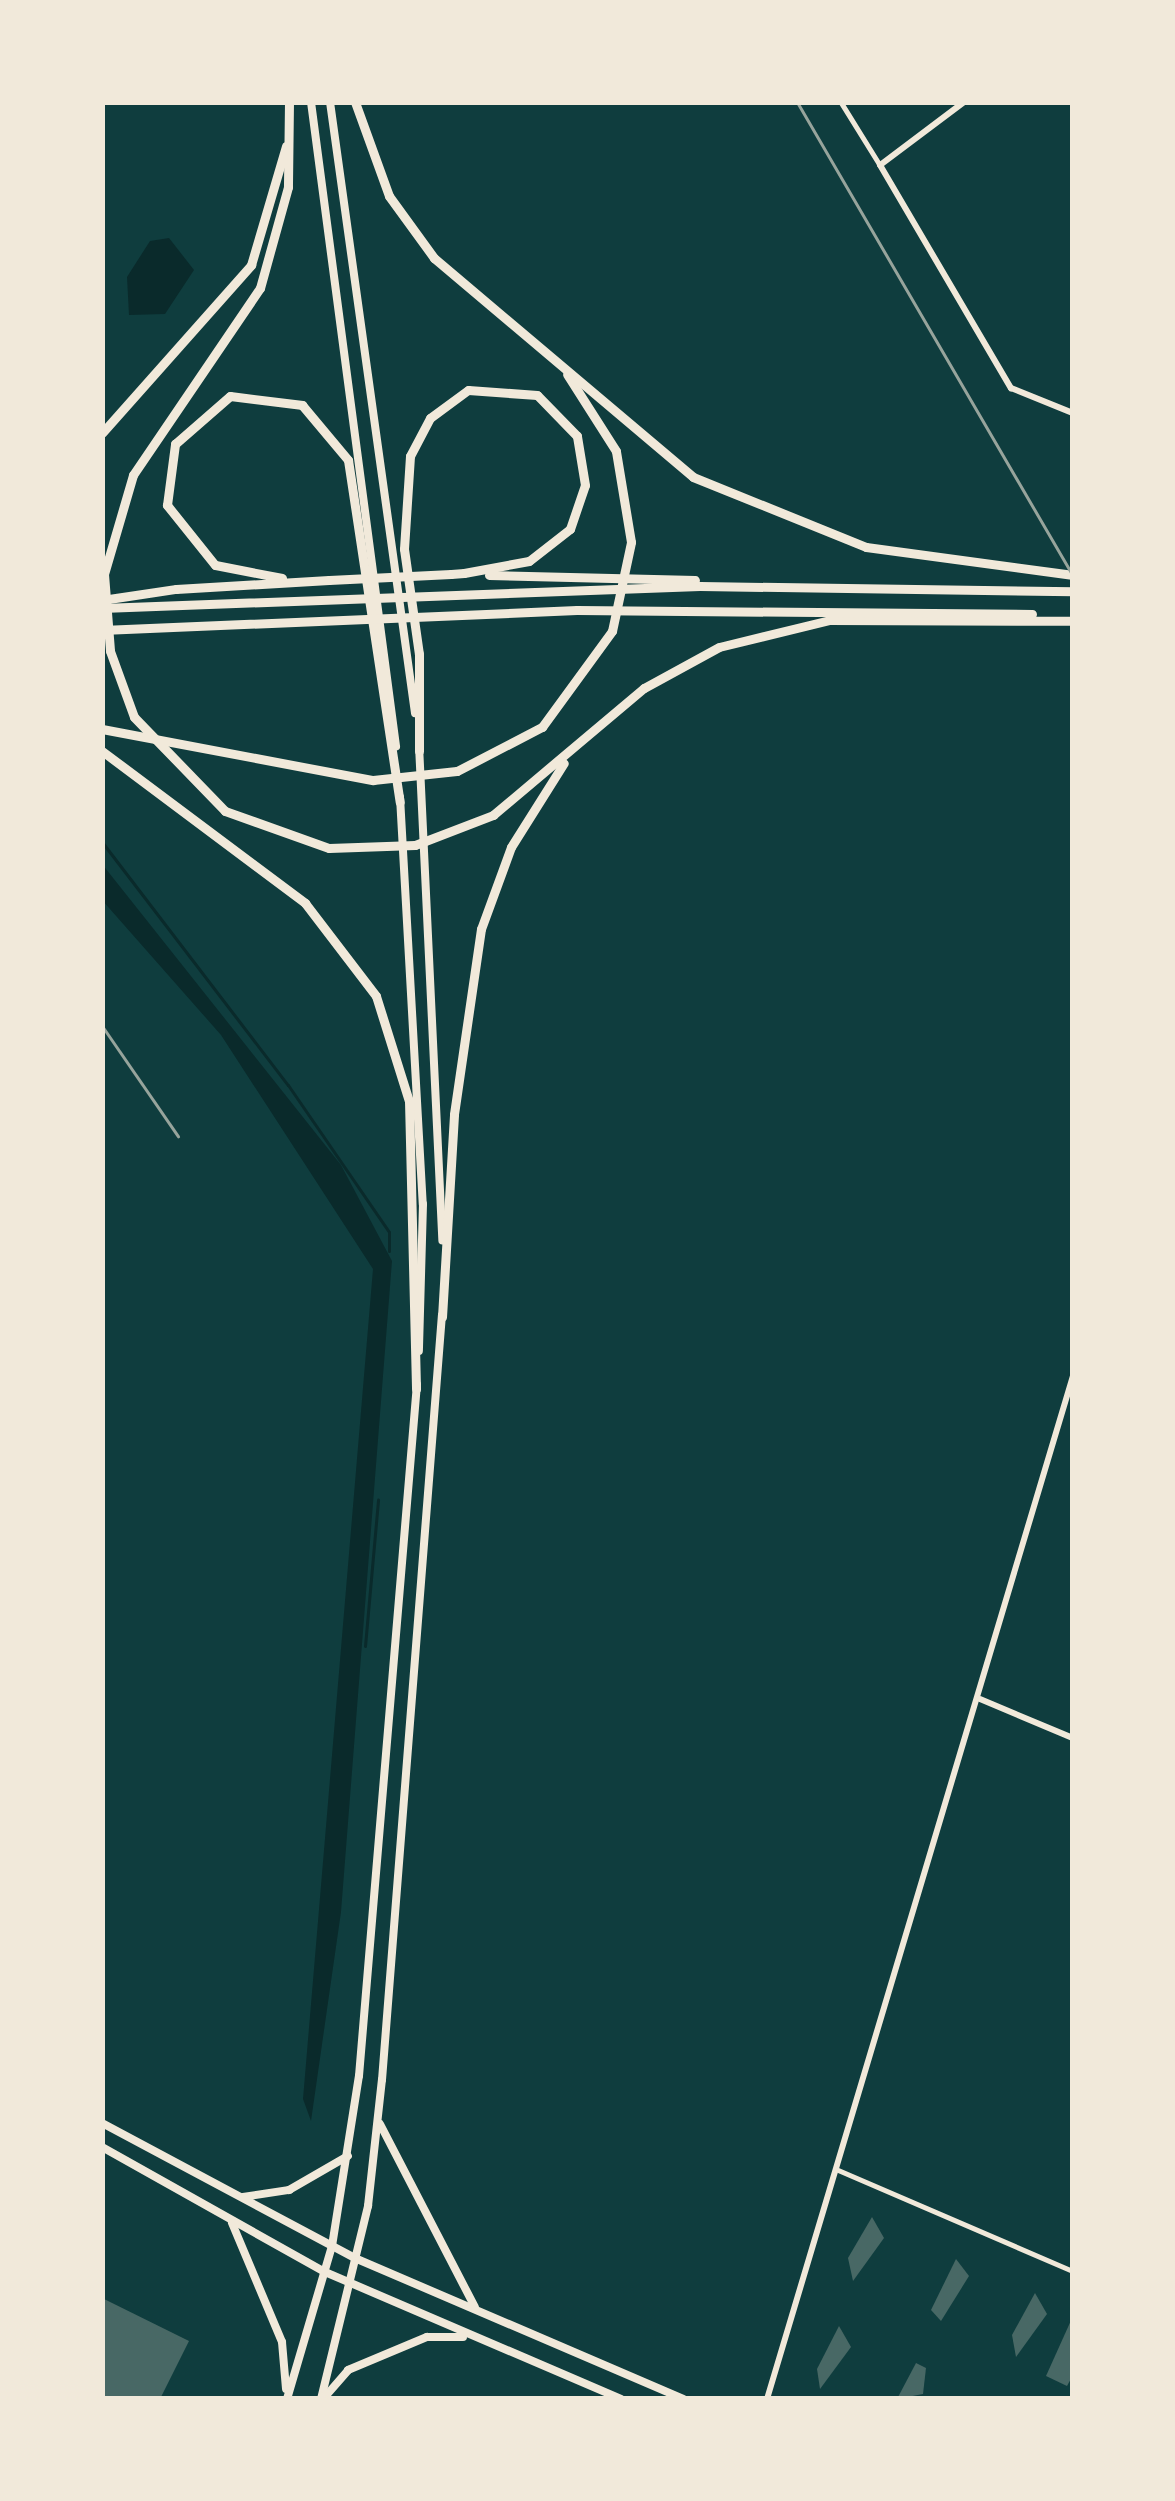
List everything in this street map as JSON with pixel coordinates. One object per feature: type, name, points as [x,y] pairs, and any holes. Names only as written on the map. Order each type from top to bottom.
[{"type":"highway","points":[[289,102],[272,253],[208,373],[141,461],[109,537],[105,623],[134,717],[197,791],[282,838],[391,849],[475,823],[644,688],[719,647],[830,620],[1073,618]]},
{"type":"highway","points":[[356,102],[409,228],[668,459],[735,501],[866,547],[1073,575]]},
{"type":"highway","points":[[102,433],[251,265],[289,129]]},
{"type":"highway","points":[[102,729],[321,773],[403,780],[496,757],[554,716],[597,662],[632,542],[607,430],[546,350]]},
{"type":"highway","points":[[419,751],[404,549],[410,456],[430,418],[469,390],[537,395],[583,452],[577,515],[529,562],[458,574]]},
{"type":"highway","points":[[329,580],[236,573],[185,540],[166,472],[200,411],[245,393],[291,399],[348,460],[400,802]]},
{"type":"highway","points":[[102,604],[329,580],[458,574],[580,583]]},
{"type":"highway","points":[[102,604],[580,583],[1073,592]]},
{"type":"highway","points":[[102,630],[577,610],[1052,618]]},
{"type":"highway","points":[[442,1316],[454,1114],[481,929],[511,847],[590,733]]},
{"type":"highway","points":[[102,752],[305,903],[376,996],[409,1101],[416,1389]]},
{"type":"main road","points":[[286,2399],[332,2246],[359,2076],[416,1389],[423,1204],[400,802],[311,102]]},
{"type":"main road","points":[[322,2399],[357,2259],[379,2122],[442,1316],[419,751],[330,102]]},
{"type":"main road","points":[[379,2122],[455,2284],[480,2312]]},
{"type":"main road","points":[[102,2123],[357,2259],[683,2399]]},
{"type":"main road","points":[[102,2147],[325,2272],[621,2399]]},
{"type":"main road","points":[[243,2197],[289,2190],[349,2155]]},
{"type":"main road","points":[[232,2221],[282,2342],[286,2399]]},
{"type":"main road","points":[[322,2399],[362,2364],[427,2337],[469,2337]]},
{"type":"street","points":[[841,102],[1011,388],[1073,413]]},
{"type":"street","points":[[880,165],[964,102]]},
{"type":"street","points":[[767,2399],[1073,1376]]},
{"type":"street","points":[[980,1699],[1073,1738]]},
{"type":"street","points":[[835,2169],[1073,2271]]},
{"type":"water","points":[[169,238],[194,270],[165,314],[129,315],[127,277],[150,241]]},
{"type":"water","points":[[102,864],[341,1165],[392,1261],[341,1912],[311,2121],[303,2099],[373,1269],[221,1035],[102,900]]},
{"type":"building","points":[[872,2217],[884,2238],[853,2281],[848,2258]]},
{"type":"building","points":[[956,2259],[969,2276],[941,2321],[931,2310]]},
{"type":"building","points":[[1035,2293],[1047,2314],[1016,2357],[1012,2335]]},
{"type":"building","points":[[102,2298],[189,2341],[160,2399],[102,2399]]},
{"type":"building","points":[[1073,2316],[1073,2375],[1067,2386],[1046,2376]]},
{"type":"building","points":[[839,2326],[851,2347],[820,2389],[817,2369]]},
{"type":"building","points":[[916,2363],[926,2368],[923,2394],[897,2399]]},
{"type":"waterway","points":[[102,842],[288,1085],[389,1232],[389,1251]]},
{"type":"waterway","points":[[365,1646],[378,1500]]},
{"type":"railway","points":[[797,102],[1073,576]]},
{"type":"railway","points":[[102,1026],[178,1136]]}]
